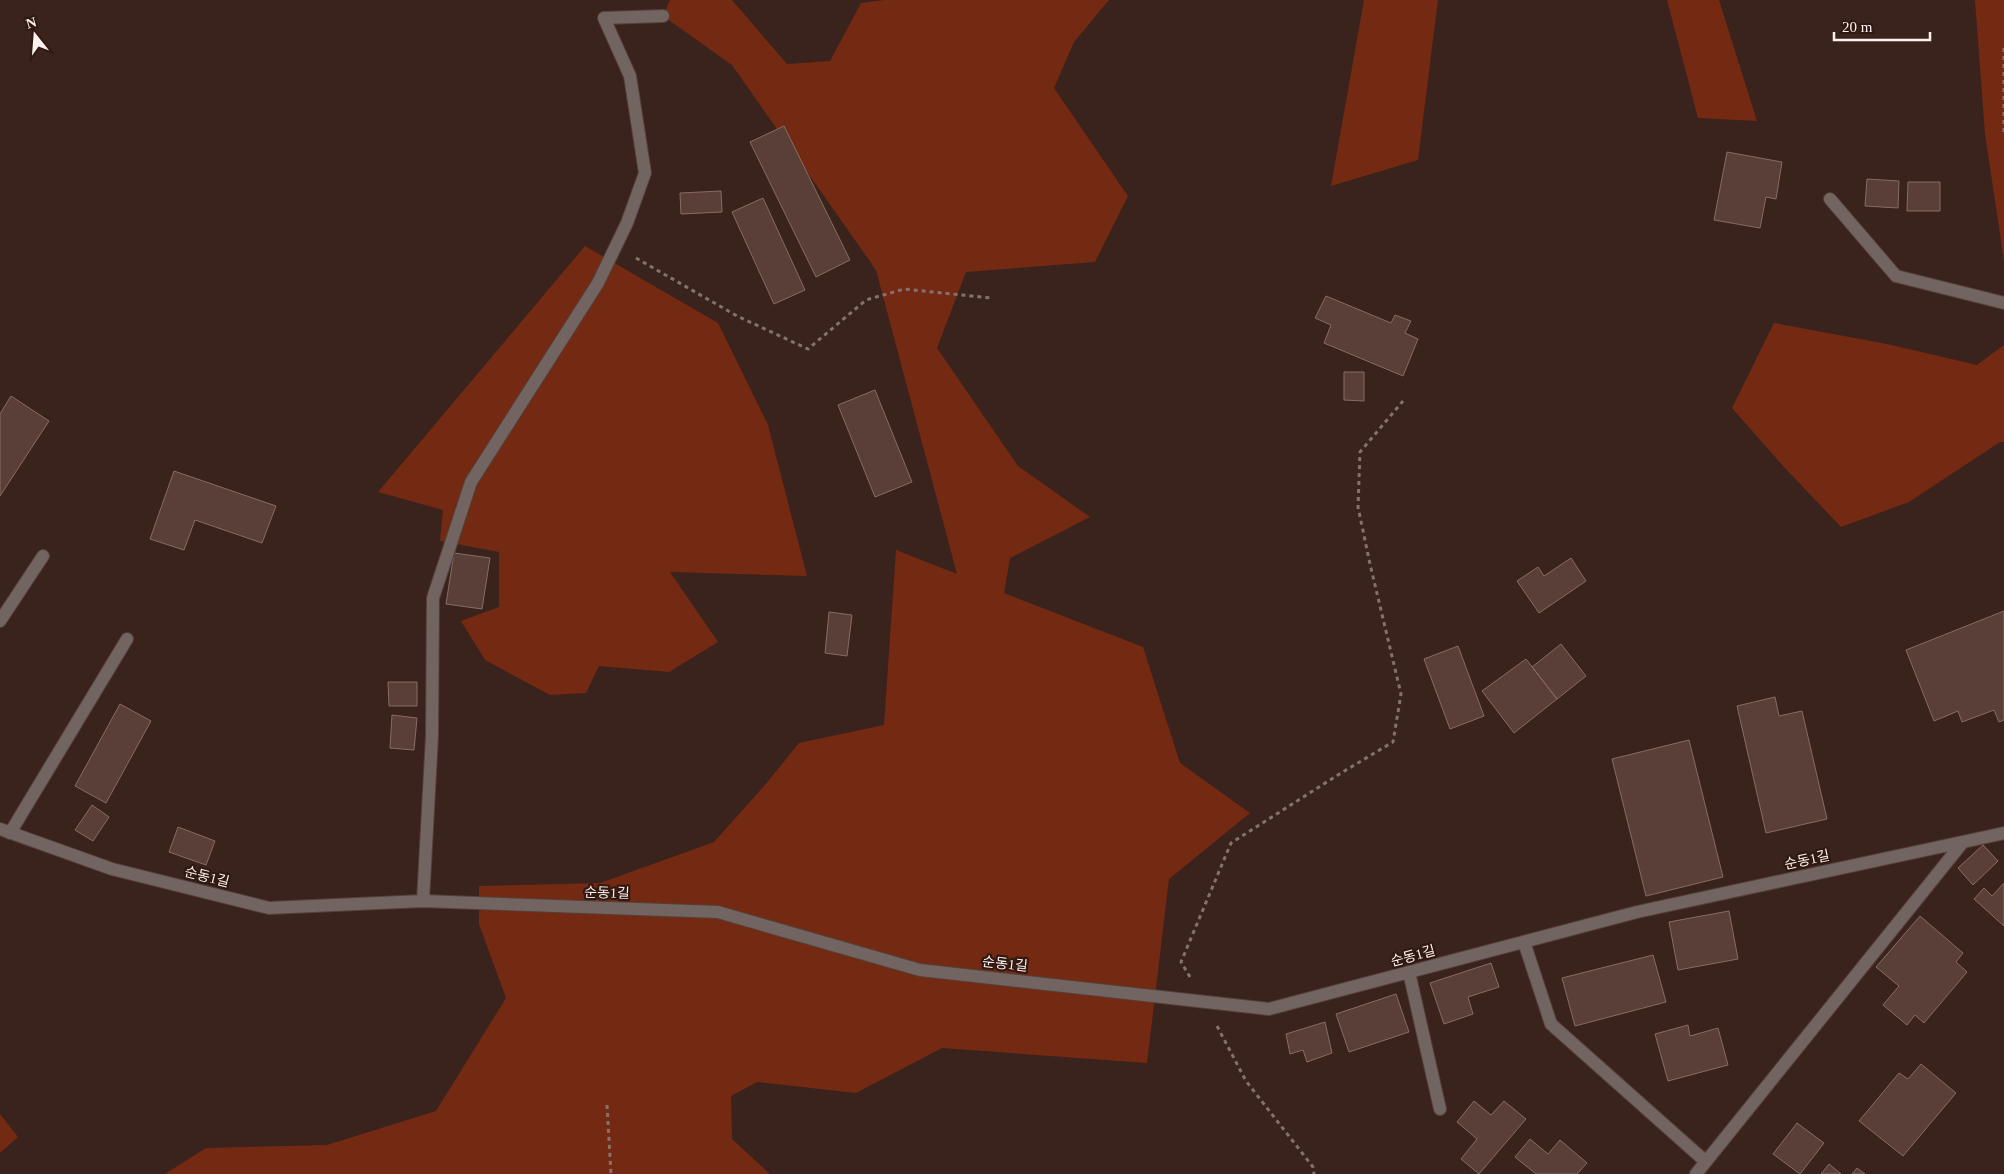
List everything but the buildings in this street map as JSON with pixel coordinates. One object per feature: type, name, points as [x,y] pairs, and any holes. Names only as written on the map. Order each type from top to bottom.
[{"type":"street","points":[[424,900],[432,736],[433,598],[470,482],[598,283],[627,223],[645,173],[630,76],[604,18],[663,16]]},
{"type":"street","points":[[1830,199],[1896,276],[2004,303]]},
{"type":"street","points":[[0,621],[43,556]]},
{"type":"street","points":[[5,831],[128,639]]},
{"type":"street","name":"순동1길","points":[[5,831],[112,869],[269,908],[424,900],[718,912],[920,970],[1269,1009],[1637,912],[2004,833]]},
{"type":"street","points":[[1696,1174],[1963,842]]},
{"type":"street","points":[[1524,942],[1551,1024],[1705,1161]]},
{"type":"street","points":[[1410,972],[1440,1109]]},
{"type":"path","points":[[2004,48],[2004,132]]},
{"type":"path","points":[[616,247],[737,316],[808,348],[866,300],[904,289],[991,298]]},
{"type":"path","points":[[1314,1174],[1313,1167],[1246,1081],[1181,962],[1231,843],[1393,742],[1401,694],[1358,506],[1360,452],[1403,401]]},
{"type":"path","points":[[607,1105],[611,1174]]},
{"type":"shaded area","points":[[670,0],[732,0],[787,64],[830,61],[861,3],[884,0],[1109,0],[1074,42],[1054,88],[1128,196],[1095,262],[966,272],[937,348],[1018,466],[1090,517],[1010,558],[1004,593],[1143,647],[1180,763],[1250,813],[1169,879],[1147,1063],[942,1048],[856,1093],[757,1082],[731,1096],[732,1139],[770,1174],[165,1174],[206,1148],[327,1145],[436,1111],[506,998],[479,924],[479,886],[600,883],[714,842],[765,785],[799,743],[884,725],[896,550],[957,574],[876,270],[732,65],[663,16]]},
{"type":"shaded area","points":[[1364,0],[1438,0],[1418,160],[1331,186]]},
{"type":"shaded area","points":[[1667,0],[1719,0],[1757,121],[1698,118]]},
{"type":"shaded area","points":[[1975,0],[2004,0],[2004,261],[1985,134]]},
{"type":"shaded area","points":[[585,246],[718,323],[768,425],[807,576],[670,572],[718,642],[669,672],[599,666],[586,693],[550,695],[485,660],[461,621],[499,607],[499,552],[440,541],[443,510],[378,492]]},
{"type":"shaded area","points":[[1774,323],[1887,344],[1977,365],[2004,345],[2004,442],[2000,442],[1909,502],[1841,527],[1784,467],[1732,408]]},
{"type":"shaded area","points":[[0,1114],[18,1137],[0,1153]]}]
